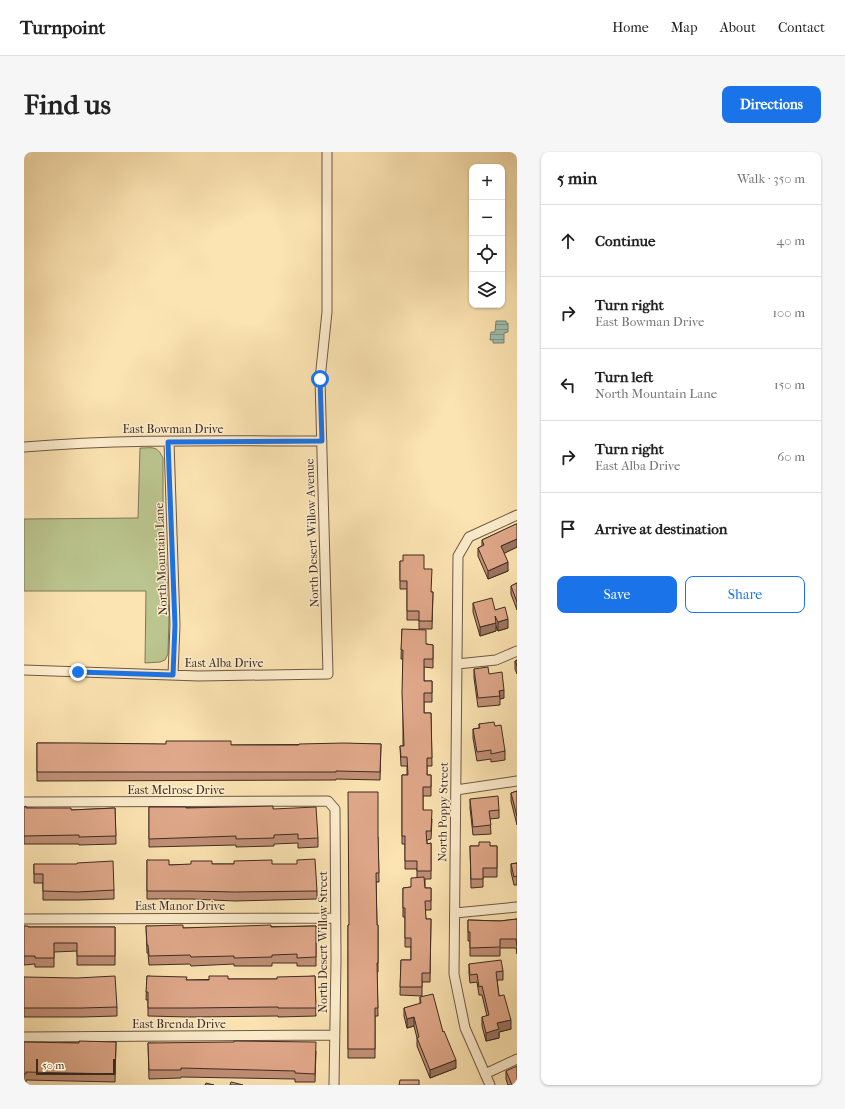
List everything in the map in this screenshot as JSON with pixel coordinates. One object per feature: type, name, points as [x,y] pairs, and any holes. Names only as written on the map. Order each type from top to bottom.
[{"type":"street","name":"North Desert Willow Avenue","points":[[327,152],[327,312],[320,379],[328,674]]},
{"type":"street","name":"East Bowman Drive","points":[[24,447],[90,442],[322,441]]},
{"type":"street","name":"North Mountain Lane","points":[[168,442],[175,625],[173,675]]},
{"type":"street","name":"North Poppy Street","points":[[490,1085],[465,1028],[454,974],[458,556],[469,537],[517,515]]},
{"type":"street","points":[[457,664],[496,660],[517,650]]},
{"type":"street","name":"East Alba Drive","points":[[24,670],[199,676],[328,674]]},
{"type":"street","points":[[456,790],[517,781]]},
{"type":"street","name":"East Melrose Drive","points":[[24,802],[328,802]]},
{"type":"street","name":"North Desert Willow Street","points":[[328,802],[335,809],[336,918],[334,1085]]},
{"type":"street","points":[[454,913],[517,908]]},
{"type":"street","name":"East Manor Drive","points":[[24,919],[336,918]]},
{"type":"street","name":"East Brenda Drive","points":[[24,1037],[335,1035]]},
{"type":"street","points":[[485,1074],[517,1059]]},
{"type":"green space","points":[[140,448],[154,448],[159,451],[163,458],[163,507],[169,617],[168,654],[165,660],[160,662],[145,663],[146,591],[24,591],[24,519],[138,518]]},
{"type":"shaded area","points":[[496,321],[506,321],[506,323],[508,323],[508,332],[504,333],[504,343],[493,343],[493,340],[490,340],[491,332],[495,332]]},
{"type":"building","points":[[516,524],[517,539],[501,546],[508,562],[488,571],[478,548],[484,545],[482,540]]},
{"type":"building","points":[[403,555],[424,555],[424,569],[432,569],[432,621],[419,621],[419,611],[407,611],[407,581],[400,581],[400,561],[403,561]]},
{"type":"building","points":[[517,583],[517,602],[511,586]]},
{"type":"building","points":[[492,598],[495,610],[505,607],[508,619],[498,622],[495,616],[496,623],[480,627],[473,603]]},
{"type":"building","points":[[402,629],[426,630],[426,644],[433,645],[433,659],[424,659],[424,681],[432,681],[432,693],[424,693],[424,713],[431,713],[432,758],[427,758],[427,775],[431,775],[431,787],[423,787],[423,810],[432,810],[431,831],[426,831],[427,844],[431,843],[431,871],[417,871],[417,861],[405,861],[405,836],[402,836],[402,775],[408,775],[407,757],[401,757],[400,746],[404,746],[402,693],[403,650],[401,650]]},
{"type":"building","points":[[488,667],[489,674],[502,672],[504,690],[499,691],[500,696],[478,698],[474,669]]},
{"type":"building","points":[[494,722],[495,726],[501,725],[505,751],[491,754],[491,750],[477,752],[473,729],[480,728],[479,724]]},
{"type":"building","points":[[166,741],[231,741],[231,745],[299,745],[344,743],[381,744],[380,772],[37,772],[37,743],[166,744]]},
{"type":"building","points":[[517,791],[517,816],[511,793]]},
{"type":"building","points":[[348,792],[378,792],[379,873],[376,873],[378,925],[378,1008],[375,1008],[375,1049],[348,1049]]},
{"type":"building","points":[[498,796],[499,810],[489,811],[491,825],[473,827],[470,799]]},
{"type":"building","points":[[26,806],[26,808],[71,808],[71,810],[115,808],[116,836],[24,836],[24,807]]},
{"type":"building","points":[[273,806],[273,809],[316,807],[318,838],[298,839],[298,834],[274,835],[274,838],[236,839],[236,836],[149,839],[149,807],[186,808]]},
{"type":"building","points":[[479,842],[490,842],[490,846],[497,846],[497,868],[483,868],[483,879],[471,879],[470,846],[479,846]]},
{"type":"building","points":[[315,859],[317,891],[147,891],[147,860],[169,860],[169,865],[191,864],[191,861],[212,861],[212,864],[234,864],[234,861],[272,860],[272,864],[297,864],[297,860]]},
{"type":"building","points":[[113,861],[114,890],[78,892],[43,891],[43,874],[34,874],[34,864],[77,864]]},
{"type":"building","points":[[517,863],[517,876],[514,877],[511,864]]},
{"type":"building","points":[[424,877],[425,888],[431,888],[431,901],[425,901],[426,919],[431,919],[430,973],[422,973],[422,987],[400,987],[401,960],[411,960],[411,938],[405,938],[403,888],[411,887],[411,878]]},
{"type":"building","points":[[517,919],[517,946],[516,939],[500,939],[500,947],[470,948],[468,920],[500,921]]},
{"type":"building","points":[[183,925],[183,928],[271,925],[271,927],[316,926],[316,957],[297,958],[297,954],[272,955],[272,957],[234,958],[234,956],[149,956],[146,926]]},
{"type":"building","points":[[24,926],[115,927],[115,956],[77,956],[77,943],[54,943],[54,958],[35,958],[35,956],[24,956]]},
{"type":"building","points":[[501,960],[503,971],[496,972],[499,996],[504,995],[511,1020],[497,1023],[499,1029],[486,1033],[482,1017],[489,1015],[482,986],[479,987],[477,974],[470,975],[469,964]]},
{"type":"building","points":[[115,976],[117,1007],[24,1008],[24,977],[77,978]]},
{"type":"building","points":[[147,976],[187,977],[186,980],[209,980],[209,976],[228,976],[228,979],[277,979],[277,977],[315,976],[316,1008],[148,1008],[148,992],[146,992]]},
{"type":"building","points":[[433,994],[443,1032],[444,1031],[456,1060],[430,1070],[417,1038],[419,1037],[414,1017],[407,1019],[404,1008],[421,1003],[420,997]]},
{"type":"building","points":[[79,1041],[116,1042],[115,1074],[26,1072],[26,1074],[24,1074],[24,1042],[79,1043]]},
{"type":"building","points":[[234,1041],[316,1042],[315,1074],[295,1073],[295,1071],[181,1068],[181,1070],[149,1070],[148,1043]]},
{"type":"building","points":[[517,1066],[517,1085],[512,1085],[506,1071]]},
{"type":"building","points":[[400,1080],[419,1080],[419,1085],[399,1085]]},
{"type":"building","points":[[231,1082],[243,1085],[230,1085]]},
{"type":"route","points":[[78,672],[173,675],[175,625],[168,442],[322,441],[320,379]]}]
